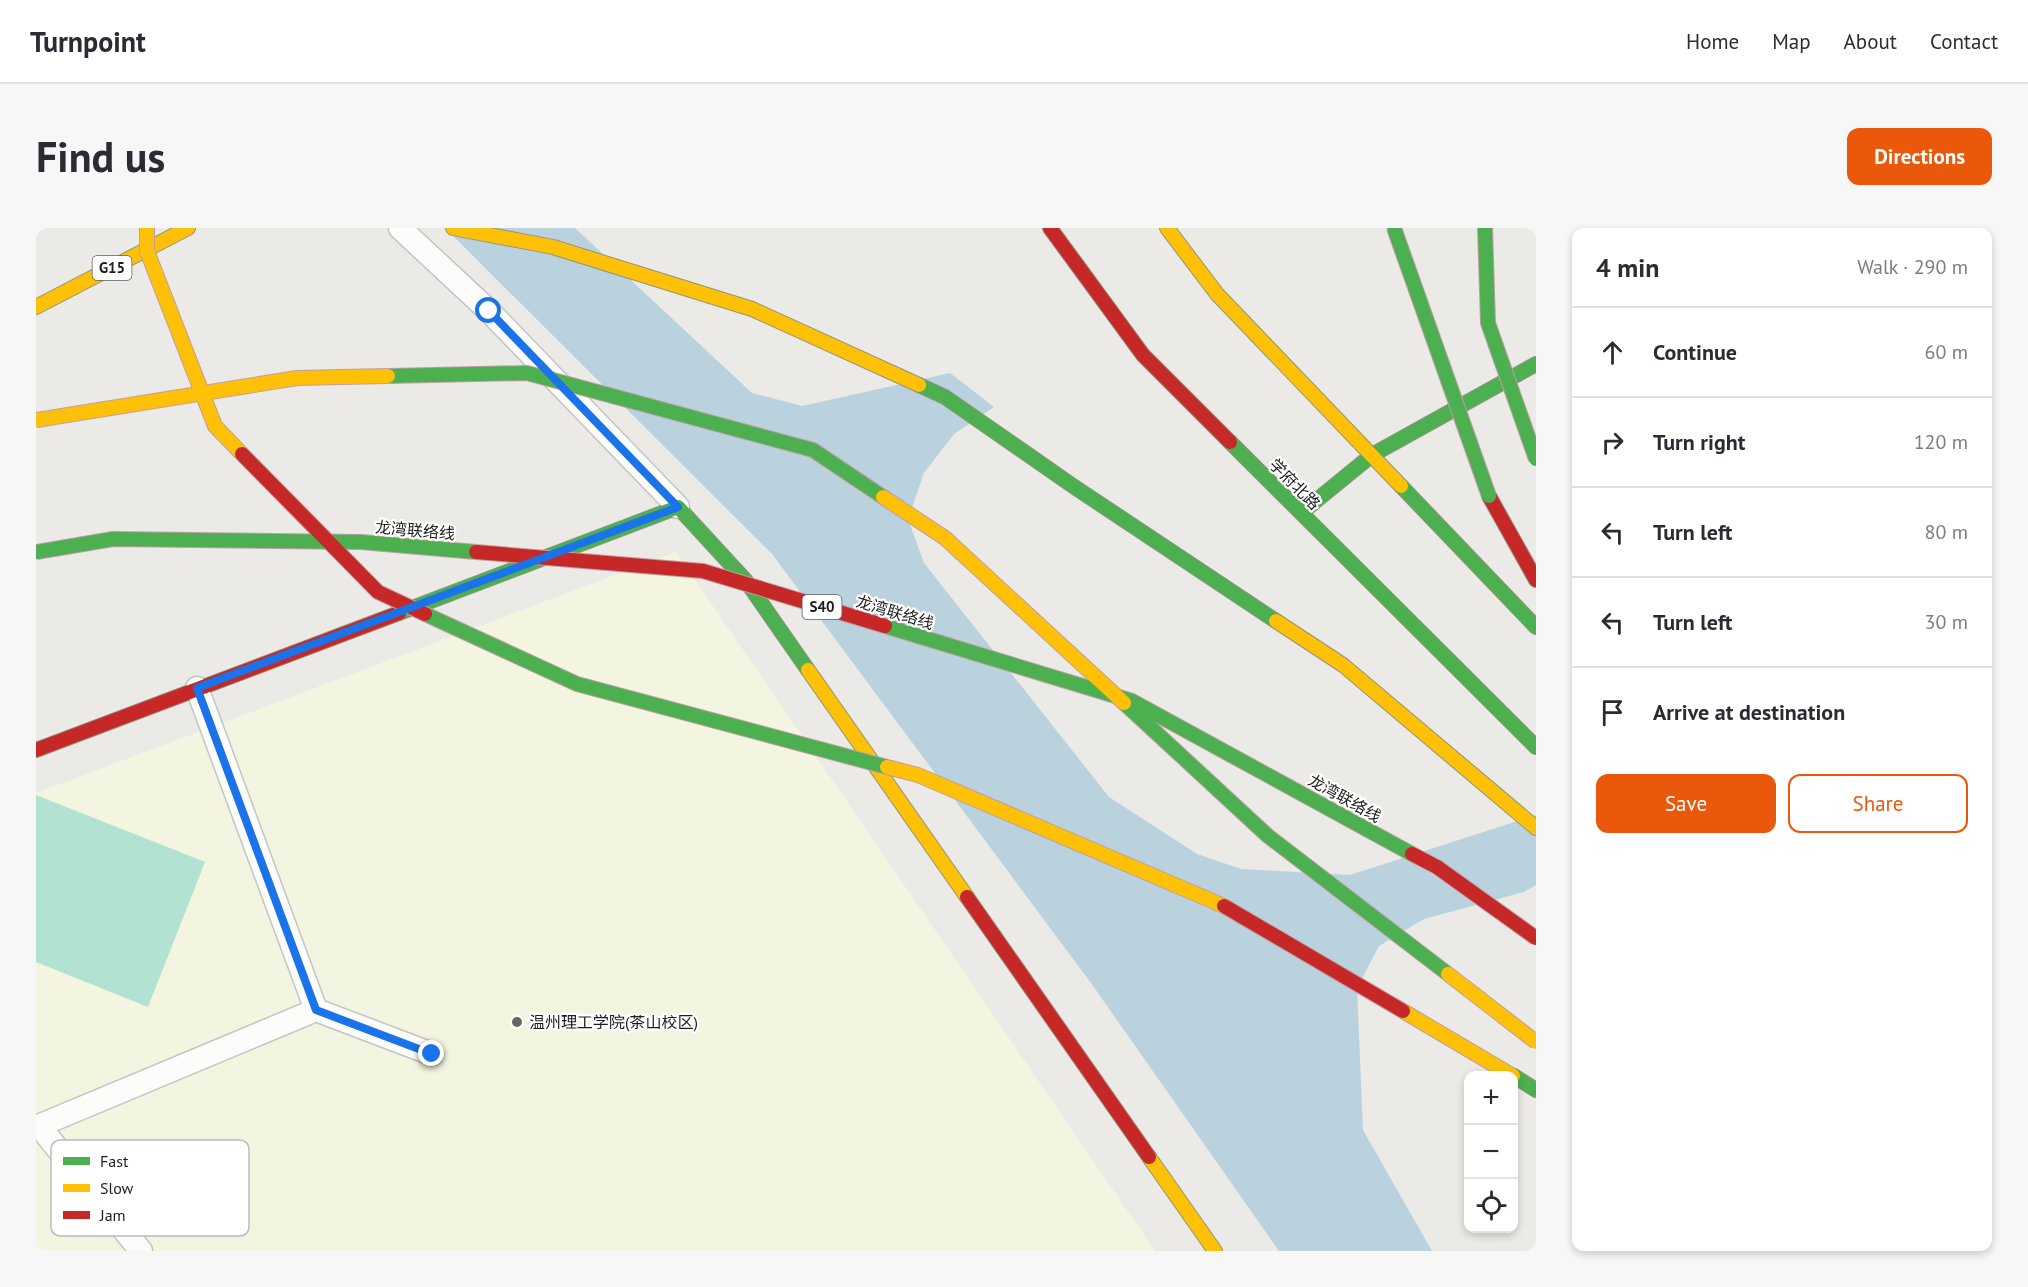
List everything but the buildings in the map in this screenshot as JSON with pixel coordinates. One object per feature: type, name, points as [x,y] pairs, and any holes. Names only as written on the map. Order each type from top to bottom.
[{"type":"main road","points":[[147,228],[147,251],[215,426],[378,592],[577,684],[918,775],[1235,911],[1505,1071]]},
{"type":"main road","name":"G15","points":[[36,307],[188,228]]},
{"type":"main road","points":[[453,228],[553,247],[752,309],[945,397],[1073,486],[1343,665],[1536,828]]},
{"type":"main road","name":"学府北路","points":[[1050,228],[1143,356],[1536,747]]},
{"type":"main road","points":[[1167,228],[1217,294],[1536,627]]},
{"type":"main road","points":[[1394,228],[1489,496],[1536,580]]},
{"type":"main road","points":[[1485,228],[1488,323],[1536,459]]},
{"type":"main road","points":[[1300,513],[1372,456],[1536,364]]},
{"type":"main road","points":[[36,420],[297,378],[527,373],[813,450],[945,538],[1268,836],[1536,1042]]},
{"type":"main road","points":[[36,750],[678,507],[746,581],[1215,1251]]},
{"type":"main road","name":"龙湾联络线","points":[[36,552],[113,539],[361,542],[702,571],[1132,701],[1437,867],[1536,938]]},
{"type":"main road","points":[[1518,1079],[1536,1090]]},
{"type":"street","points":[[400,228],[489,311],[678,507]]},
{"type":"street","points":[[197,688],[316,1010]]},
{"type":"street","points":[[51,1142],[38,1126],[316,1010],[432,1054]]},
{"type":"street","points":[[129,1236],[141,1251]]},
{"type":"shaded area","name":"温州理工学院(茶山校区)","points":[[676,552],[1155,1251],[36,1251],[36,793]]},
{"type":"green space","points":[[36,795],[205,862],[148,1007],[36,962]]},
{"type":"water","points":[[445,228],[575,228],[752,393],[802,406],[950,373],[994,407],[954,434],[924,473],[908,519],[924,563],[1109,797],[1197,854],[1241,869],[1350,875],[1536,815],[1536,885],[1524,892],[1424,919],[1379,946],[1357,988],[1363,1130],[1432,1251],[1279,1251],[1091,983],[772,554]]},
{"type":"traffic: fast","points":[[1394,228],[1489,496]]},
{"type":"traffic: fast","points":[[1485,228],[1488,323],[1536,459]]},
{"type":"traffic: fast","points":[[1301,513],[1372,455],[1536,364]]},
{"type":"traffic: fast","points":[[388,376],[527,373],[813,450],[883,497]]},
{"type":"traffic: fast","points":[[919,385],[945,397],[1073,486],[1276,621]]},
{"type":"traffic: fast","points":[[1230,442],[1536,747]]},
{"type":"traffic: fast","points":[[1401,486],[1536,627]]},
{"type":"traffic: fast","points":[[399,613],[678,507],[746,581],[808,670]]},
{"type":"traffic: fast","points":[[36,552],[113,539],[361,542],[476,552]]},
{"type":"traffic: fast","points":[[425,614],[577,684],[887,767]]},
{"type":"traffic: fast","points":[[885,626],[1132,701],[1412,854]]},
{"type":"traffic: fast","points":[[1124,703],[1268,836],[1448,974]]},
{"type":"traffic: fast","points":[[1518,1079],[1536,1090]]},
{"type":"traffic: slow","points":[[147,228],[147,251],[215,426],[242,454]]},
{"type":"traffic: slow","points":[[36,307],[188,228]]},
{"type":"traffic: slow","points":[[453,228],[553,247],[752,309],[919,385]]},
{"type":"traffic: slow","points":[[1167,228],[1217,294],[1401,486]]},
{"type":"traffic: slow","points":[[36,420],[297,378],[388,376]]},
{"type":"traffic: slow","points":[[883,497],[945,538],[1124,703]]},
{"type":"traffic: slow","points":[[1276,621],[1343,665],[1536,828]]},
{"type":"traffic: slow","points":[[808,670],[967,897]]},
{"type":"traffic: slow","points":[[887,767],[918,775],[1224,906]]},
{"type":"traffic: slow","points":[[1448,974],[1536,1042]]},
{"type":"traffic: slow","points":[[1403,1011],[1505,1071]]},
{"type":"traffic: slow","points":[[1149,1157],[1215,1251]]},
{"type":"traffic: jam","points":[[1050,228],[1143,355],[1230,442]]},
{"type":"traffic: jam","points":[[242,454],[378,592],[425,614]]},
{"type":"traffic: jam","points":[[1489,496],[1536,580]]},
{"type":"traffic: jam","points":[[476,552],[703,571],[885,626]]},
{"type":"traffic: jam","points":[[36,750],[399,613]]},
{"type":"traffic: jam","points":[[1412,854],[1437,867],[1536,938]]},
{"type":"traffic: jam","points":[[967,897],[1149,1157]]},
{"type":"traffic: jam","points":[[1224,906],[1403,1011]]},
{"type":"place","name":"温州理工学院(茶山校区)","points":[[517,1022]]},
{"type":"route","points":[[432,1054],[316,1010],[197,688],[678,507],[489,311]]}]
